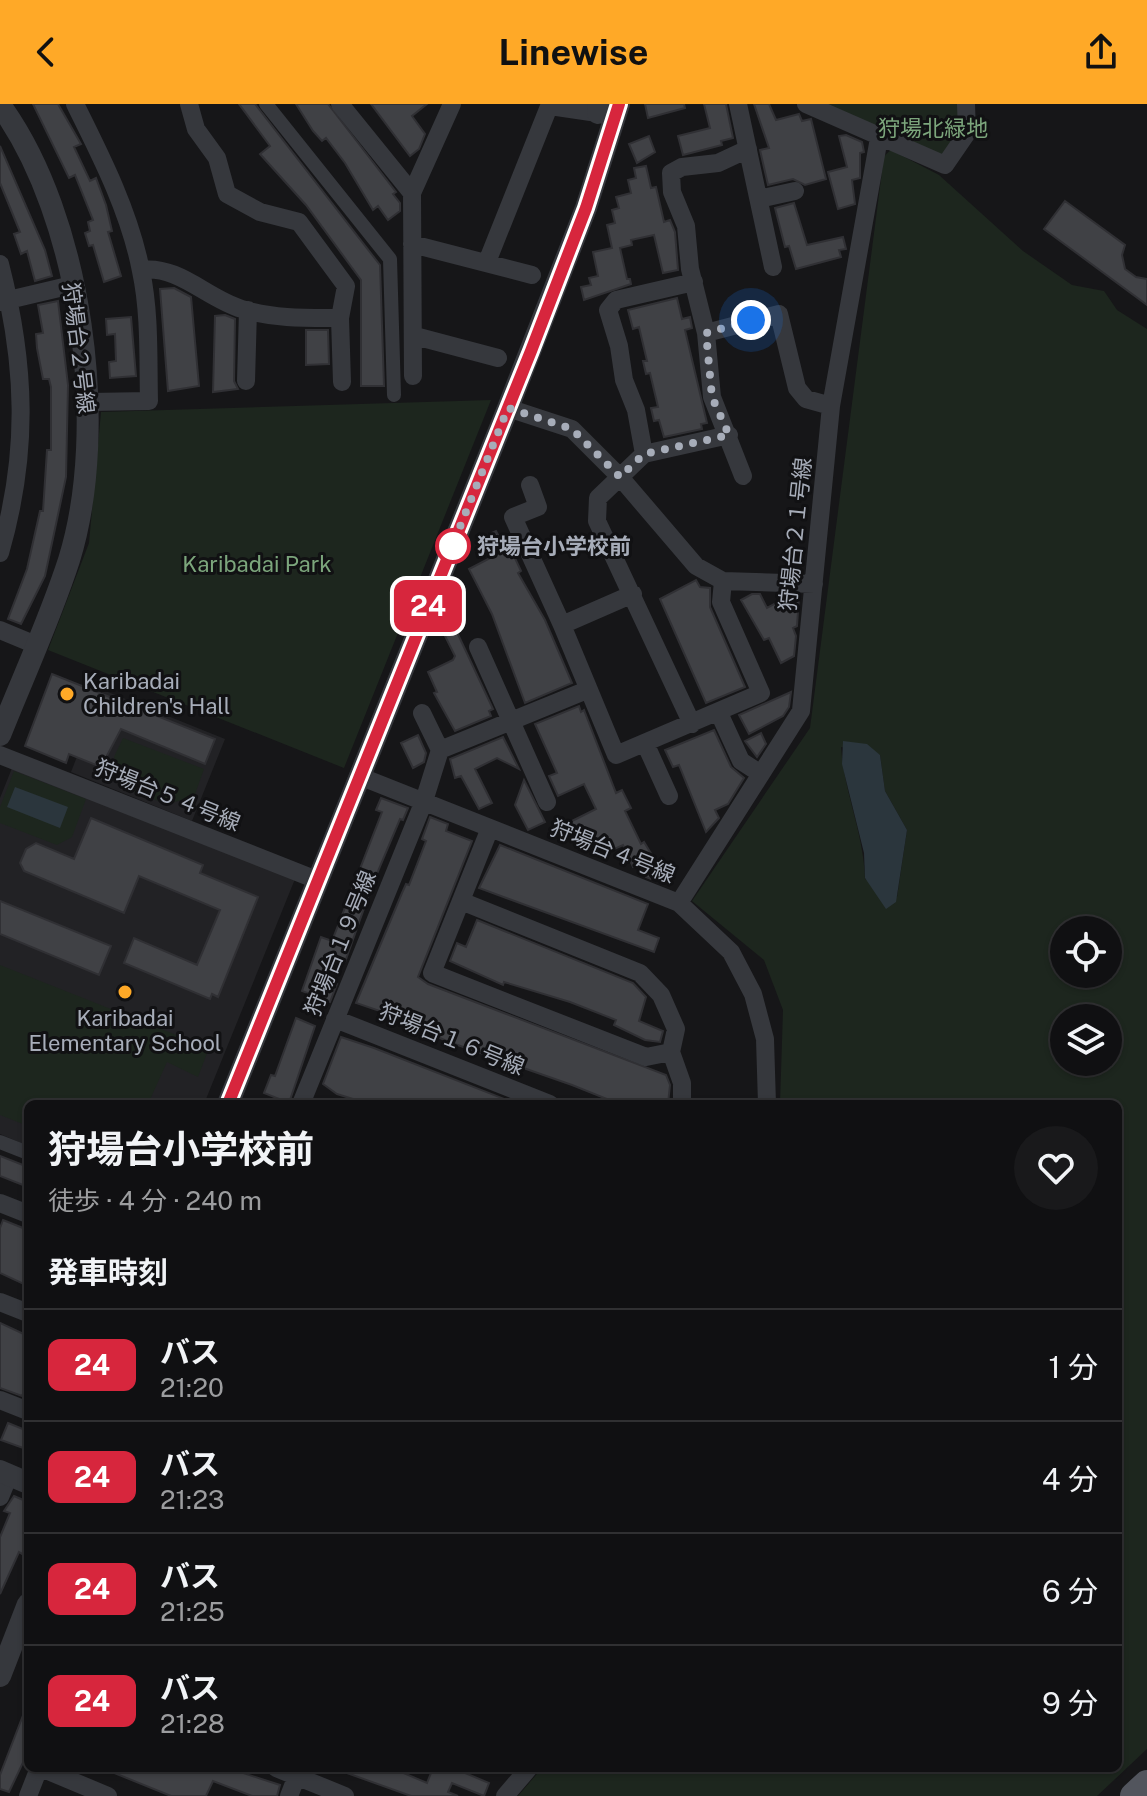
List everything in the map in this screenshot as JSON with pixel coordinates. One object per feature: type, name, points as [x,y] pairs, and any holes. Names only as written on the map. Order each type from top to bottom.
[{"type":"main road","points":[[1134,1796],[1147,1784]]},
{"type":"street","points":[[75,104],[109,172],[141,270],[149,401],[90,402]]},
{"type":"street","points":[[189,104],[196,129],[217,158],[227,194],[260,212],[299,222],[346,286],[340,318],[342,382]]},
{"type":"street","points":[[266,104],[390,259],[394,395]]},
{"type":"street","points":[[340,104],[412,193]]},
{"type":"street","points":[[413,376],[412,193],[452,104]]},
{"type":"street","points":[[738,104],[773,267]]},
{"type":"street","points":[[806,104],[945,165],[967,133],[966,104]]},
{"type":"street","name":"狩場台２号線","points":[[0,105],[13,122],[54,209],[72,285],[90,402],[85,473],[70,559],[0,735]]},
{"type":"street","points":[[230,1100],[586,208],[608,109],[550,105],[487,262]]},
{"type":"street","name":"狩場台２１号線","points":[[679,903],[801,711],[831,406],[879,138]]},
{"type":"street","points":[[743,476],[712,397],[706,333],[694,282],[686,226],[672,192],[671,173],[682,167],[718,163],[748,149]]},
{"type":"street","points":[[759,199],[795,191]]},
{"type":"street","points":[[412,244],[532,275]]},
{"type":"street","points":[[0,264],[4,301],[21,369],[21,442],[14,505],[0,553]]},
{"type":"street","points":[[141,270],[162,267],[248,310],[281,318],[340,318]]},
{"type":"street","points":[[644,454],[636,410],[624,380],[619,346],[608,310],[616,300],[694,282]]},
{"type":"street","points":[[4,301],[72,285]]},
{"type":"street","points":[[246,381],[248,310]]},
{"type":"street","points":[[706,333],[779,314],[797,388],[806,399],[831,406]]},
{"type":"street","points":[[415,336],[498,358]]},
{"type":"street","points":[[508,408],[572,429],[620,477],[687,557],[723,581],[814,584]]},
{"type":"street","points":[[692,724],[597,521],[598,498],[644,454],[729,435]]},
{"type":"street","points":[[530,485],[538,507],[513,517],[616,755],[761,693],[721,602],[723,581]]},
{"type":"street","points":[[562,625],[633,594]]},
{"type":"street","points":[[0,630],[36,645]]},
{"type":"street","points":[[478,647],[547,802]]},
{"type":"street","points":[[422,713],[440,750],[587,690]]},
{"type":"street","points":[[719,713],[741,761],[761,774]]},
{"type":"street","points":[[645,743],[669,796]]},
{"type":"street","name":"狩場台１９号線","points":[[305,1100],[424,801],[440,750]]},
{"type":"street","name":"狩場台５４号線","points":[[0,755],[317,880]]},
{"type":"street","name":"狩場台４号線","points":[[359,776],[679,903],[731,952],[753,994],[765,1039],[767,1100]]},
{"type":"street","points":[[490,828],[432,973],[646,1057],[671,1052]]},
{"type":"street","points":[[461,901],[640,973],[661,995],[676,1029],[671,1052],[682,1083],[682,1100]]},
{"type":"street","name":"狩場台１６号線","points":[[335,1019],[540,1100]]},
{"type":"street","points":[[0,1142],[24,1151]]},
{"type":"street","points":[[0,1203],[24,1212]]},
{"type":"street","points":[[0,1302],[24,1311]]},
{"type":"street","points":[[0,1400],[24,1409]]},
{"type":"street","points":[[0,1497],[12,1477]]},
{"type":"street","points":[[0,1676],[24,1614]]},
{"type":"street","points":[[28,1796],[38,1772]]},
{"type":"street","points":[[50,1772],[108,1796]]},
{"type":"street","points":[[289,1796],[299,1772],[345,1796]]},
{"type":"street","points":[[505,1796],[520,1772]]},
{"type":"shaded area","points":[[103,690],[225,739],[192,821],[71,772]]},
{"type":"shaded area","points":[[843,741],[867,744],[880,755],[885,791],[907,830],[896,902],[886,909],[865,878],[864,853],[842,764]]},
{"type":"shaded area","name":"Karibadai Elementary School","points":[[12,768],[295,879],[206,1100],[24,1100],[24,1144],[0,1134],[0,798]]},
{"type":"shaded area","points":[[15,787],[68,807],[60,828],[7,807]]},
{"type":"green space","name":"狩場北緑地","points":[[821,104],[961,104],[963,130],[941,159]]},
{"type":"green space","points":[[891,150],[939,175],[1023,251],[1072,285],[1104,291],[1117,310],[1147,329],[1147,1749],[1097,1796],[518,1796],[539,1772],[1122,1772],[1122,1100],[780,1100],[783,1010],[764,960],[692,901],[810,728],[884,156]],"holes":[[[841,747],[880,755],[885,791],[907,830],[897,897],[865,879]]]},
{"type":"green space","name":"Karibadai Park","points":[[491,400],[344,768],[48,650],[89,543],[101,412]]},
{"type":"green space","points":[[123,738],[204,769],[194,797],[167,804],[125,789],[114,757]]},
{"type":"green space","points":[[14,771],[86,799],[72,837],[57,845],[0,823],[0,807]]},
{"type":"green space","points":[[0,965],[209,1048],[198,1077],[167,1062],[150,1100],[24,1100],[24,1124],[0,1115]]},
{"type":"building","points":[[33,104],[58,104],[81,144],[74,147],[90,181],[96,178],[106,205],[112,231],[108,232],[121,276],[104,282],[93,245],[89,246],[85,233],[90,231],[88,222],[93,220],[75,175],[69,178]]},
{"type":"building","points":[[239,104],[255,104],[380,265],[384,386],[361,386],[361,280],[306,205],[260,154],[270,146]]},
{"type":"building","points":[[296,104],[328,104],[396,192],[393,194],[400,203],[400,211],[388,220],[378,206],[373,210],[345,163],[326,138],[322,141],[313,131]]},
{"type":"building","points":[[371,104],[427,104],[412,116],[425,134],[419,149],[410,156]]},
{"type":"building","points":[[645,104],[684,104],[685,108],[648,118]]},
{"type":"building","points":[[704,104],[726,104],[733,138],[721,141],[722,145],[683,155],[678,136],[710,128]]},
{"type":"building","points":[[754,104],[769,104],[776,120],[799,114],[802,121],[811,119],[826,179],[805,185],[793,179],[768,185],[760,150],[769,148]]},
{"type":"building","points":[[846,135],[862,142],[864,152],[860,153],[860,178],[852,180],[855,204],[838,209],[828,172],[847,167],[839,136]]},
{"type":"building","points":[[649,136],[655,152],[637,163],[629,144]]},
{"type":"building","points":[[0,146],[45,250],[52,276],[35,281],[27,251],[21,254],[14,234],[20,232],[0,183]]},
{"type":"building","points":[[646,166],[651,188],[656,187],[664,222],[670,220],[675,232],[678,270],[663,273],[654,235],[631,240],[632,245],[620,248],[631,284],[584,300],[581,287],[591,285],[589,278],[598,276],[593,252],[612,248],[607,225],[615,223],[612,210],[619,208],[616,197],[631,193],[628,180],[636,178],[634,168]]},
{"type":"building","points":[[1065,201],[1125,245],[1122,255],[1125,269],[1136,277],[1147,279],[1147,305],[1044,229]]},
{"type":"building","points":[[794,203],[807,245],[843,237],[846,249],[839,250],[841,257],[796,269],[789,246],[785,247],[775,208]]},
{"type":"building","points":[[174,288],[191,297],[199,386],[168,391],[160,289]]},
{"type":"building","points":[[677,298],[682,319],[690,317],[692,328],[685,330],[707,423],[701,424],[702,429],[664,437],[659,420],[654,421],[651,408],[658,407],[650,373],[646,374],[643,361],[647,361],[639,327],[633,329],[628,310]]},
{"type":"building","points":[[58,301],[68,385],[66,477],[45,576],[21,624],[8,619],[27,569],[40,511],[43,511],[47,450],[51,450],[51,387],[49,379],[43,379],[37,348],[36,334],[43,333],[38,305]]},
{"type":"building","points":[[225,315],[235,319],[234,381],[238,389],[213,392],[215,316]]},
{"type":"building","points":[[131,317],[136,376],[110,378],[109,362],[116,361],[115,334],[107,335],[106,319]]},
{"type":"building","points":[[306,330],[328,330],[329,364],[306,365]]},
{"type":"building","points":[[496,531],[502,543],[507,541],[521,571],[518,573],[545,620],[572,683],[525,703],[492,614],[469,569],[494,556],[485,536]]},
{"type":"building","points":[[696,580],[700,587],[710,588],[710,607],[745,687],[706,703],[660,599]]},
{"type":"building","points":[[752,594],[760,594],[767,608],[791,595],[799,596],[797,626],[793,628],[796,636],[794,656],[781,663],[769,638],[764,640],[741,600]]},
{"type":"building","points":[[456,630],[493,709],[489,711],[491,716],[455,731],[434,693],[437,692],[428,672],[453,660],[455,656],[445,636]]},
{"type":"building","points":[[52,674],[215,739],[205,764],[121,729],[101,767],[69,754],[66,763],[25,746]]},
{"type":"building","points":[[791,692],[789,707],[783,716],[749,734],[739,715]]},
{"type":"building","points":[[579,706],[581,712],[584,710],[616,793],[622,790],[631,808],[625,811],[641,844],[644,842],[661,874],[651,879],[646,877],[640,864],[633,867],[623,845],[601,855],[596,846],[588,850],[570,822],[596,809],[584,784],[558,796],[549,776],[557,773],[535,724]]},
{"type":"building","points":[[714,730],[731,767],[744,778],[728,804],[715,810],[719,818],[706,832],[679,765],[673,767],[665,750]]},
{"type":"building","points":[[761,733],[766,744],[757,757],[745,741]]},
{"type":"building","points":[[418,735],[426,753],[424,762],[413,768],[401,743]]},
{"type":"building","points":[[503,737],[519,769],[497,758],[475,769],[492,803],[479,809],[461,776],[455,778],[450,759]]},
{"type":"building","points":[[524,780],[545,822],[528,830],[515,805]]},
{"type":"building","points":[[381,798],[408,808],[403,820],[400,819],[373,883],[345,962],[339,960],[330,982],[337,984],[330,1002],[302,991],[321,937],[332,941],[382,812],[376,810]]},
{"type":"building","points":[[430,817],[448,824],[446,831],[472,841],[418,977],[428,984],[666,1075],[670,1085],[668,1100],[610,1100],[449,1042],[417,1028],[418,1024],[356,1003],[406,884],[409,885],[426,841],[422,839]]},
{"type":"building","points":[[91,818],[203,865],[200,873],[258,897],[218,997],[212,994],[210,999],[124,963],[134,938],[197,965],[220,910],[139,876],[124,913],[24,871],[20,863],[26,849],[36,843],[74,859]]},
{"type":"building","points":[[500,845],[648,904],[638,930],[659,938],[654,952],[479,888]]},
{"type":"building","points":[[0,901],[111,946],[99,975],[0,934]]},
{"type":"building","points":[[477,920],[633,983],[646,997],[639,1021],[663,1031],[660,1042],[645,1040],[614,1025],[616,1020],[570,1002],[504,982],[503,985],[450,961],[457,943],[466,947]]},
{"type":"building","points":[[296,1018],[315,1026],[290,1100],[264,1093],[271,1075],[275,1076]]},
{"type":"building","points":[[341,1037],[507,1100],[356,1100],[337,1094],[323,1084]]},
{"type":"building","points":[[0,1156],[24,1165],[24,1185],[0,1176]]},
{"type":"building","points":[[3,1220],[24,1228],[24,1284],[0,1273],[0,1228]]},
{"type":"building","points":[[0,1323],[24,1334],[24,1391],[22,1396],[0,1388]]},
{"type":"building","points":[[8,1423],[24,1429],[23,1448],[1,1440]]},
{"type":"building","points":[[14,1496],[24,1500],[24,1550],[22,1554],[19,1552],[0,1594],[0,1537],[10,1513],[4,1511]]},
{"type":"building","points":[[24,1713],[24,1760],[9,1792],[0,1789],[0,1775]]},
{"type":"building","points":[[112,1772],[243,1772],[280,1785],[277,1796],[252,1796],[213,1781],[206,1796],[171,1796]]},
{"type":"building","points":[[344,1772],[401,1772],[427,1783],[431,1772],[465,1772],[489,1783],[484,1796],[452,1783],[448,1792],[458,1796],[411,1796]]},
{"type":"bus line","name":"24","points":[[230,1100],[531,351],[586,208],[619,104]]},
{"type":"place","name":"狩場台小学校前","points":[[453,546]]},
{"type":"place","name":"Karibadai Children's Hall","points":[[67,694]]},
{"type":"place","name":"Karibadai Elementary School","points":[[125,992]]},
{"type":"route","points":[[453,546],[451,549],[508,408],[572,429],[620,477],[644,454],[729,435],[712,397],[706,333],[751,320]]}]
